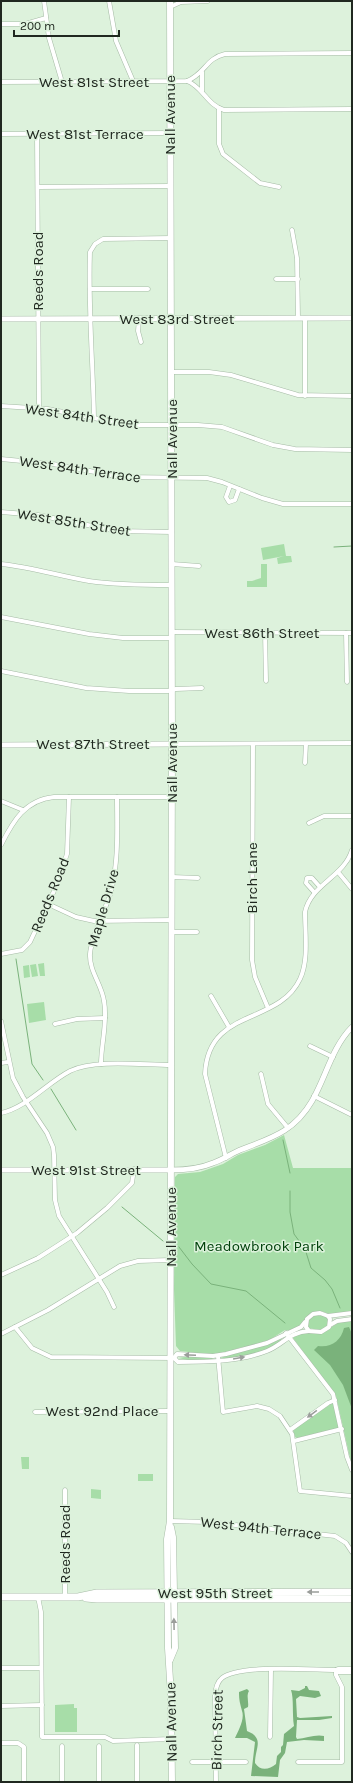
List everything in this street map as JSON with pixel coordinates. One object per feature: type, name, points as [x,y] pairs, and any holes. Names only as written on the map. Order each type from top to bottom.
[{"type":"main road","name":"Nall Avenue","points":[[170,4],[172,425],[172,932],[170,1260],[172,1358],[170,1411],[170,1521],[173,1537],[168,1648],[170,1662],[172,1782]]},
{"type":"main road","name":"West 95th Street","points":[[171,1597],[352,1592]]},
{"type":"main road","name":"West 95th Street","points":[[1,1597],[78,1597],[97,1593],[171,1597],[352,1599]]},
{"type":"street","points":[[44,1],[49,38],[62,82]]},
{"type":"street","points":[[108,1],[116,41],[133,81]]},
{"type":"street","points":[[170,4],[184,1],[208,1]]},
{"type":"street","points":[[1,24],[25,24],[46,18]]},
{"type":"street","name":"West 81st Street","points":[[1,82],[186,81],[202,72],[214,58],[226,54],[352,53]]},
{"type":"street","points":[[202,72],[202,91]]},
{"type":"street","points":[[186,81],[202,91],[210,102],[219,108],[229,110],[352,109]]},
{"type":"street","points":[[219,108],[219,144],[223,154],[260,183],[279,187]]},
{"type":"street","name":"West 81st Terrace","points":[[1,134],[170,133]]},
{"type":"street","name":"Reeds Road","points":[[37,134],[39,408]]},
{"type":"street","points":[[38,187],[170,186]]},
{"type":"street","points":[[292,230],[297,258],[298,318]]},
{"type":"street","points":[[94,418],[90,319],[90,252],[95,244],[103,239],[171,238]]},
{"type":"street","points":[[276,279],[298,279]]},
{"type":"street","points":[[90,288],[148,289]]},
{"type":"street","points":[[139,318],[138,331],[141,342]]},
{"type":"street","points":[[305,318],[305,396]]},
{"type":"street","name":"West 83rd Street","points":[[1,319],[352,318]]},
{"type":"street","points":[[171,372],[209,372],[231,375],[254,381],[283,392],[305,396],[352,396]]},
{"type":"street","name":"West 84th Street","points":[[1,406],[39,408],[129,425],[172,425],[222,428],[238,432],[272,445],[289,449],[352,450]]},
{"type":"street","name":"West 84th Terrace","points":[[1,459],[53,464],[121,478],[207,478],[283,504],[352,504]]},
{"type":"street","points":[[230,486],[226,497],[229,502],[235,500],[239,489]]},
{"type":"street","name":"West 85th Street","points":[[1,512],[38,515],[111,530],[172,532]]},
{"type":"street","points":[[1,564],[30,568],[89,581],[172,585]]},
{"type":"street","points":[[172,564],[199,566]]},
{"type":"street","name":"West 86th Street","points":[[1,617],[101,636],[130,638],[265,632],[352,633]]},
{"type":"street","points":[[265,632],[266,681]]},
{"type":"street","points":[[346,633],[346,682]]},
{"type":"street","points":[[1,671],[86,688],[129,691],[202,688]]},
{"type":"street","name":"West 87th Street","points":[[1,745],[352,743]]},
{"type":"street","name":"Birch Lane","points":[[253,744],[252,960],[254,977],[268,1008]]},
{"type":"street","points":[[305,763],[306,744]]},
{"type":"street","points":[[1,845],[23,810],[40,800],[54,797],[172,797]]},
{"type":"street","name":"Reeds Road","points":[[1,954],[22,950],[30,942],[61,875],[67,854],[69,797]]},
{"type":"street","name":"Maple Drive","points":[[101,1064],[105,1008],[102,992],[90,960],[90,949],[107,905],[115,876],[117,851],[117,797]]},
{"type":"street","points":[[1,801],[23,810]]},
{"type":"street","points":[[309,823],[324,816],[352,816]]},
{"type":"street","points":[[226,1158],[205,1074],[210,1049],[220,1035],[230,1027],[279,1003],[291,994],[300,979],[305,959],[305,912],[310,898],[314,892],[338,872],[347,862],[352,850]]},
{"type":"street","points":[[338,872],[352,889]]},
{"type":"street","points":[[172,877],[198,878]]},
{"type":"street","points":[[314,892],[306,883],[307,878],[312,878],[320,887]]},
{"type":"street","points":[[48,904],[76,917],[101,921],[172,920]]},
{"type":"street","points":[[172,932],[197,932]]},
{"type":"street","points":[[211,996],[230,1027]]},
{"type":"street","points":[[55,1024],[77,1019],[105,1018]]},
{"type":"street","points":[[1,1021],[12,1078],[50,1139],[54,1155],[56,1208],[59,1216],[99,1279],[114,1307]]},
{"type":"street","name":"West 91st Street","points":[[1,1170],[171,1170],[195,1168],[212,1164],[240,1150],[269,1140],[288,1128],[300,1117],[314,1096],[339,1043],[352,1026]]},
{"type":"street","points":[[310,1046],[333,1057]]},
{"type":"street","points":[[1,1063],[8,1062]]},
{"type":"street","points":[[1,1113],[15,1108],[70,1071],[83,1066],[101,1064],[171,1065]]},
{"type":"street","points":[[261,1074],[268,1104],[276,1116],[288,1128]]},
{"type":"street","points":[[314,1096],[352,1116]]},
{"type":"street","points":[[1,1275],[38,1258],[72,1238],[107,1208],[132,1183],[134,1170]]},
{"type":"street","points":[[1,1334],[48,1310],[111,1271],[128,1263],[145,1260],[170,1260]]},
{"type":"street","points":[[172,1358],[178,1354],[218,1358],[242,1358],[266,1351],[301,1327],[313,1314],[320,1313],[328,1316],[352,1313]]},
{"type":"street","points":[[328,1316],[330,1318],[330,1325]]},
{"type":"street","points":[[15,1327],[32,1348],[51,1357],[172,1358],[178,1362],[218,1358],[300,1332],[321,1332],[327,1330],[330,1325],[337,1320],[352,1318]]},
{"type":"street","points":[[305,1322],[309,1331]]},
{"type":"street","points":[[288,1335],[330,1390],[335,1400],[347,1457],[352,1470]]},
{"type":"street","points":[[218,1358],[223,1412],[254,1407],[266,1407],[277,1412],[290,1430],[294,1441],[300,1492],[352,1496]]},
{"type":"street","points":[[290,1430],[328,1403],[335,1400]]},
{"type":"street","name":"West 92nd Place","points":[[35,1412],[170,1411]]},
{"type":"street","points":[[294,1441],[342,1429]]},
{"type":"street","name":"Reeds Road","points":[[65,1490],[65,1597]]},
{"type":"street","name":"West 94th Terrace","points":[[170,1521],[208,1522],[325,1534],[338,1537],[348,1545]]},
{"type":"street","points":[[352,1541],[348,1545],[352,1552]]},
{"type":"street","points":[[38,1597],[41,1612],[42,1737],[105,1737],[113,1741],[171,1739]]},
{"type":"street","points":[[1,1668],[42,1668]]},
{"type":"street","points":[[270,1737],[271,1670],[352,1669]]},
{"type":"street","name":"Birch Street","points":[[216,1782],[216,1686],[220,1680],[227,1675],[242,1671],[271,1670]]},
{"type":"street","points":[[336,1670],[338,1672],[352,1672]]},
{"type":"street","points":[[298,1762],[342,1762],[342,1687],[336,1675],[336,1670]]},
{"type":"street","points":[[1,1706],[42,1706]]},
{"type":"street","points":[[1,1743],[18,1743],[24,1747],[24,1782]]},
{"type":"street","points":[[137,1744],[137,1782]]},
{"type":"street","points":[[62,1746],[62,1782]]},
{"type":"street","points":[[99,1746],[99,1782]]},
{"type":"street","points":[[192,1762],[246,1762]]},
{"type":"green space","points":[[284,544],[286,556],[291,556],[292,562],[278,564],[277,558],[284,556],[263,560],[261,548]]},
{"type":"green space","points":[[261,564],[267,564],[267,587],[247,587],[247,581],[261,578]]},
{"type":"green space","points":[[44,963],[45,976],[40,976],[38,964]]},
{"type":"green space","points":[[36,964],[38,976],[32,977],[30,965]]},
{"type":"green space","points":[[29,965],[30,977],[24,978],[23,966]]},
{"type":"green space","points":[[44,1002],[46,1020],[29,1023],[27,1004]]},
{"type":"green space","name":"Meadowbrook Park","points":[[284,1135],[293,1168],[352,1168],[352,1311],[332,1315],[321,1311],[314,1312],[306,1317],[300,1326],[290,1330],[285,1330],[271,1339],[224,1353],[214,1355],[180,1351],[176,1346],[174,1289],[175,1177],[178,1174],[200,1172],[223,1164],[238,1155],[265,1145]]},
{"type":"green space","points":[[315,1315],[326,1317],[329,1320],[328,1325],[321,1330],[307,1328],[308,1321]]},
{"type":"green space","points":[[341,1321],[352,1321],[352,1467],[336,1396],[293,1338],[294,1336],[306,1333],[321,1334]]},
{"type":"green space","points":[[282,1338],[279,1342],[264,1351],[234,1358],[220,1357]]},
{"type":"green space","points":[[192,1356],[213,1358],[211,1360],[188,1360],[178,1358]]},
{"type":"green space","points":[[332,1403],[334,1404],[339,1424],[338,1428],[297,1438],[295,1437],[293,1430]]},
{"type":"green space","points":[[21,1457],[29,1457],[29,1469],[22,1469]]},
{"type":"green space","points":[[138,1474],[153,1474],[153,1481],[138,1481]]},
{"type":"green space","points":[[91,1489],[101,1490],[101,1499],[91,1498]]},
{"type":"green space","points":[[74,1704],[74,1708],[77,1708],[77,1732],[55,1732],[55,1705]]},
{"type":"shaded area","points":[[349,1327],[352,1334],[352,1409],[343,1385],[330,1365],[314,1350],[318,1346],[327,1346],[335,1343],[343,1333],[344,1328]]},
{"type":"shaded area","points":[[305,1686],[307,1686],[309,1690],[319,1691],[321,1696],[315,1698],[300,1696],[296,1699],[297,1717],[332,1716],[332,1718],[319,1720],[297,1720],[296,1737],[297,1739],[324,1736],[324,1741],[304,1740],[287,1742],[285,1753],[280,1760],[278,1777],[251,1776],[255,1742],[247,1738],[235,1738],[243,1718],[239,1700],[239,1692],[247,1689],[249,1691],[248,1707],[244,1709],[247,1731],[256,1737],[258,1744],[255,1763],[257,1766],[265,1769],[276,1764],[277,1756],[281,1752],[281,1747],[283,1745],[284,1734],[294,1726],[291,1690],[299,1691],[305,1688]]},
{"type":"waterway","points":[[334,547],[352,546]]},
{"type":"waterway","points":[[16,959],[32,1064],[43,1080]]},
{"type":"waterway","points":[[51,1089],[76,1130]]},
{"type":"waterway","points":[[283,1140],[290,1173]]},
{"type":"waterway","points":[[290,1191],[290,1212],[294,1234],[305,1249],[311,1268],[325,1280],[332,1289],[340,1308]]},
{"type":"waterway","points":[[122,1207],[163,1241]]},
{"type":"waterway","points":[[179,1247],[192,1264],[211,1284],[246,1291],[285,1323]]}]
